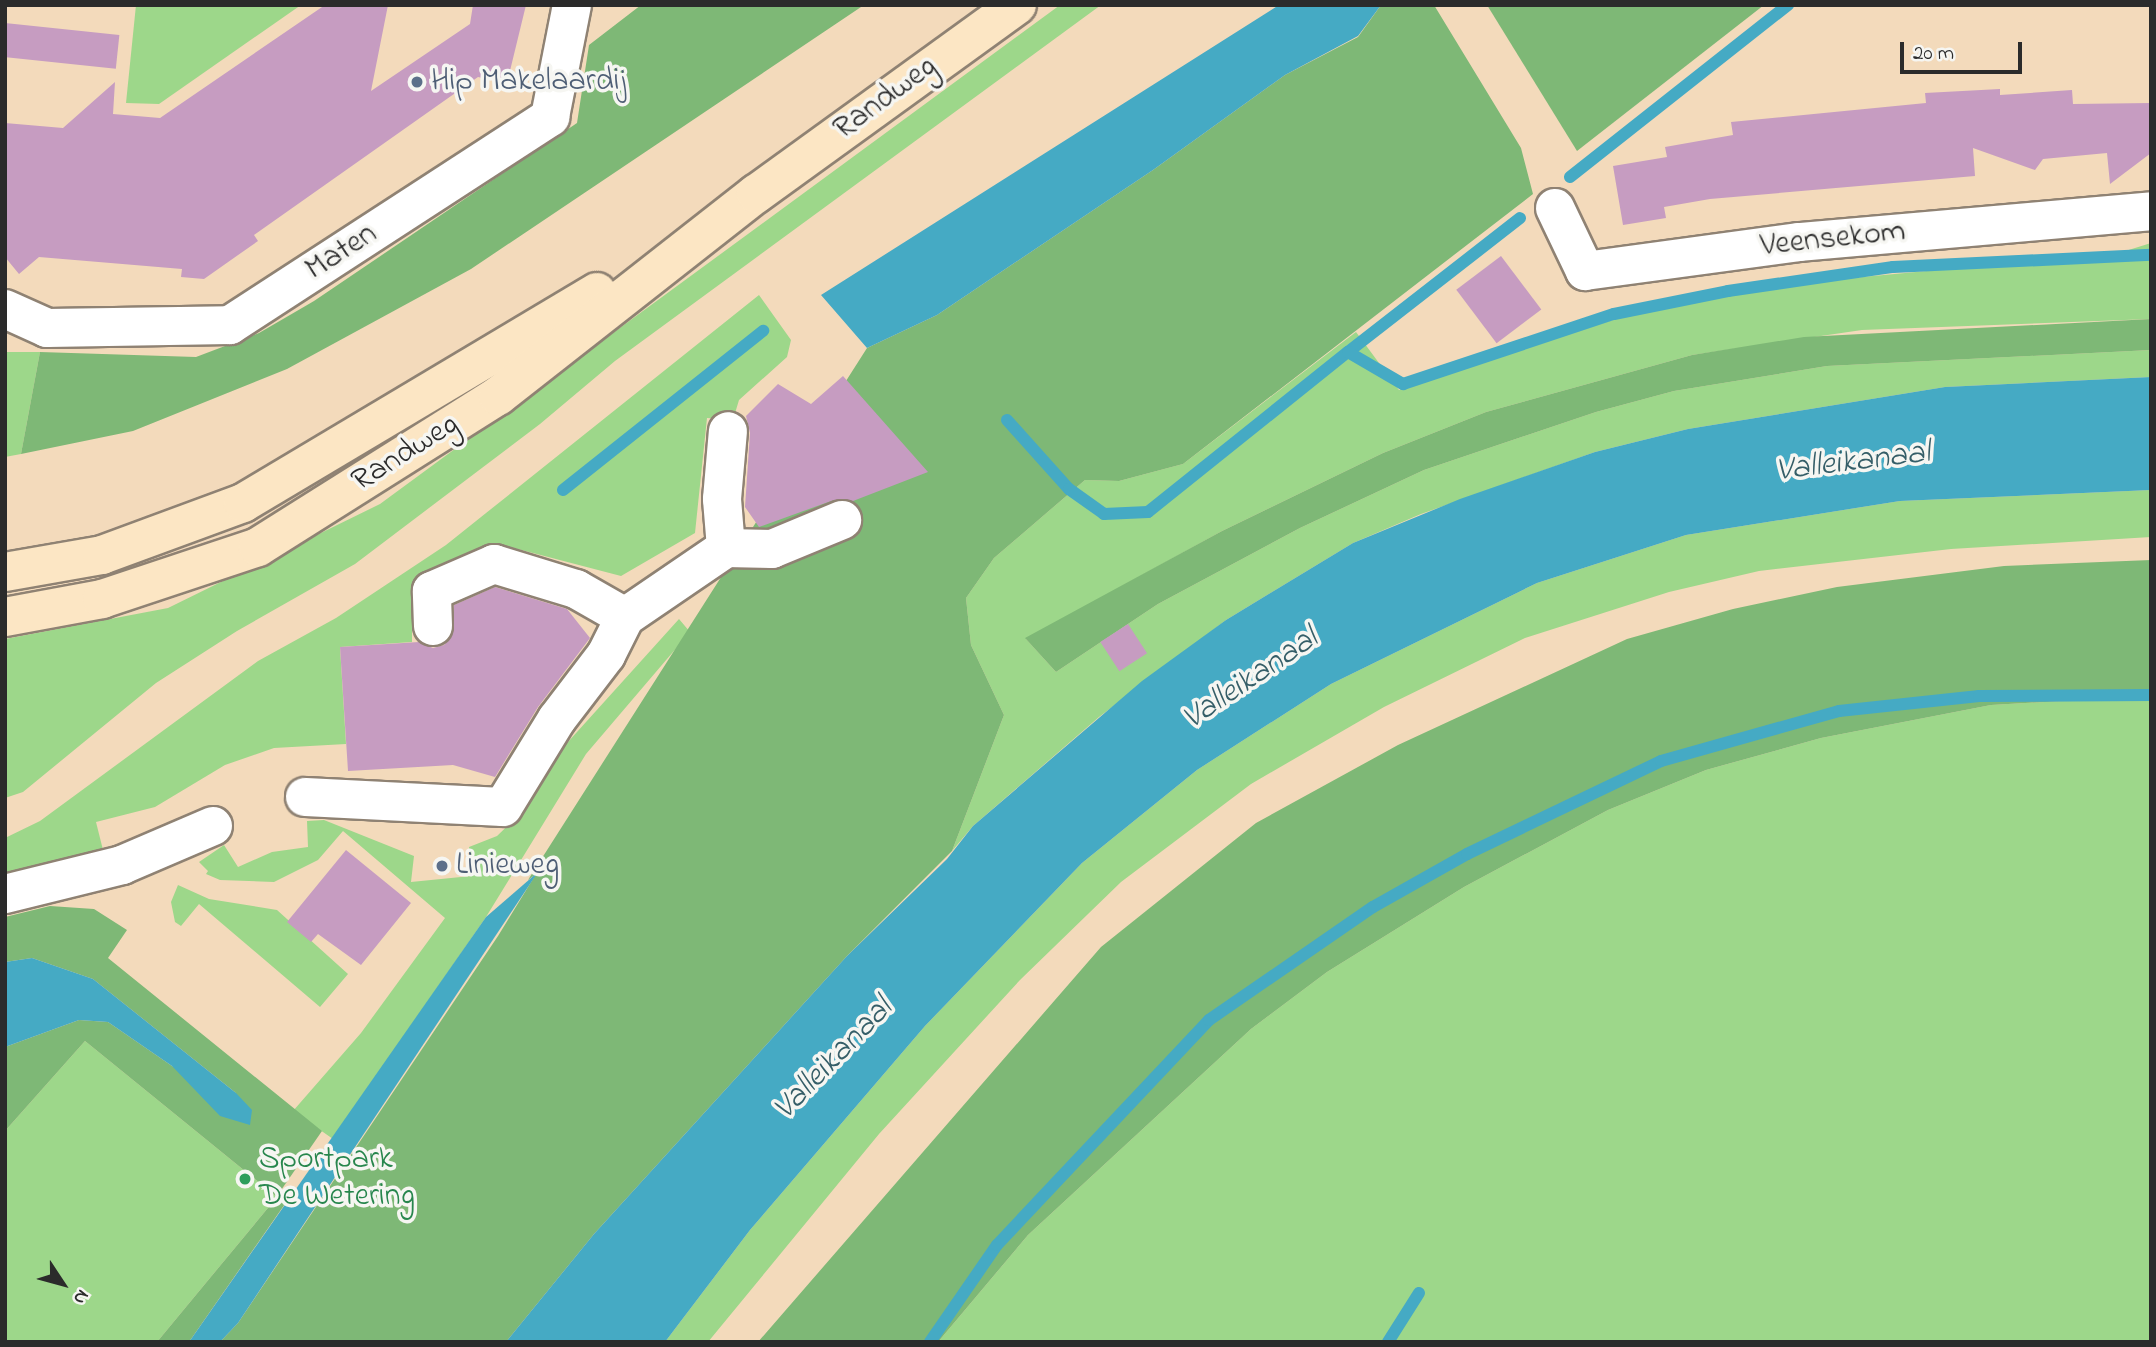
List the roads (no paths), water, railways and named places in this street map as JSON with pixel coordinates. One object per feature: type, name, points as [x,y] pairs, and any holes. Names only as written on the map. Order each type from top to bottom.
[{"type":"main road","name":"Randweg","points":[[5,617],[102,599],[258,547],[498,396],[756,194],[1017,5]]},
{"type":"main road","name":"Randweg","points":[[5,572],[102,555],[243,503],[756,194]]},
{"type":"street","name":"Maten","points":[[5,309],[47,328],[230,325],[550,117],[572,5]]},
{"type":"street","name":"Veensekom","points":[[1555,208],[1585,271],[1800,242],[2151,211]]},
{"type":"street","points":[[726,548],[722,499],[728,431]]},
{"type":"street","points":[[305,797],[503,807],[557,719],[606,655],[625,617],[726,548],[772,550],[842,520]]},
{"type":"street","points":[[433,626],[432,591],[494,564],[576,589],[625,617]]},
{"type":"street","points":[[5,894],[122,864],[213,826]]},
{"type":"water","points":[[1279,5],[1381,5],[1358,36],[1285,75],[1153,170],[937,315],[867,348],[821,295]]},
{"type":"water","name":"Valleikanaal","points":[[2151,377],[2151,490],[1900,501],[1686,535],[1537,583],[1331,684],[1197,770],[1082,863],[925,1026],[750,1230],[665,1342],[506,1342],[594,1234],[847,956],[947,859],[973,826],[1142,681],[1226,620],[1353,543],[1460,499],[1595,452],[1688,429],[1945,387]]},
{"type":"water","points":[[538,872],[238,1323],[220,1342],[189,1342],[486,917]]},
{"type":"water","points":[[32,958],[93,979],[236,1093],[252,1110],[250,1125],[220,1116],[172,1066],[108,1022],[79,1020],[5,1047],[5,962]]},
{"type":"waterway","points":[[1570,177],[1788,5]]},
{"type":"waterway","points":[[1348,352],[1520,218]]},
{"type":"waterway","points":[[1007,420],[1069,489],[1104,514],[1148,512],[1348,352],[1403,384],[1614,314],[1728,291],[1893,267],[2151,255]]},
{"type":"waterway","points":[[563,490],[763,331]]},
{"type":"waterway","points":[[930,1342],[997,1245],[1209,1020],[1373,907],[1467,854],[1661,761],[1839,711],[1979,696],[2151,695]]},
{"type":"waterway","points":[[1388,1342],[1419,1293]]},
{"type":"place","name":"Hip Makelaardij","points":[[417,82]]},
{"type":"place","name":"Linieweg","points":[[442,866]]},
{"type":"place","name":"Sportpark De Wetering","points":[[245,1179]]}]
